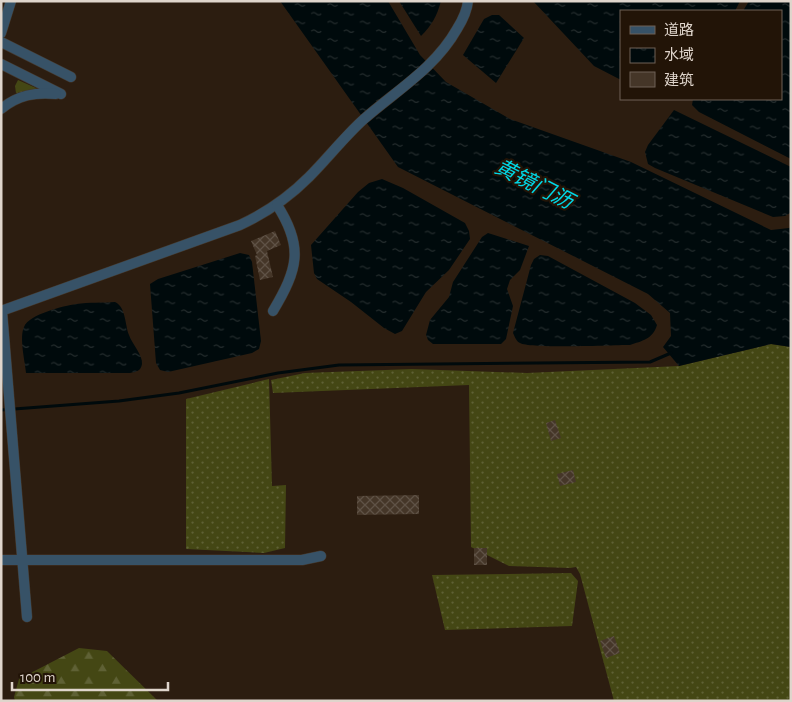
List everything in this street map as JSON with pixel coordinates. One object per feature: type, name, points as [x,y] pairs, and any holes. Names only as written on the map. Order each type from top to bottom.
[{"type":"street","points":[[1,33],[11,1]]},
{"type":"street","points":[[27,617],[2,311],[240,225],[277,205],[308,178],[363,120],[431,64],[449,43],[464,18],[468,1]]},
{"type":"street","points":[[1,42],[71,77]]},
{"type":"street","points":[[1,64],[61,94],[29,94],[15,99],[1,109]]},
{"type":"street","points":[[272,311],[287,286],[295,259],[295,244],[291,230],[277,205]]},
{"type":"street","points":[[1,560],[302,560],[321,556]]},
{"type":"green space","points":[[18,80],[36,88],[35,90],[16,93],[15,86]]},
{"type":"green space","points":[[771,344],[791,347],[791,701],[614,701],[580,574],[576,567],[509,566],[471,547],[469,385],[273,393],[271,380],[305,373],[412,369],[527,373],[679,366]]},
{"type":"green space","points":[[269,379],[272,486],[286,485],[285,548],[264,553],[186,549],[186,399]]},
{"type":"green space","points":[[571,573],[578,581],[572,626],[445,630],[432,575]]},
{"type":"green space","points":[[79,648],[107,651],[158,701],[15,701],[14,697],[19,679]]},
{"type":"water","name":"黄镜门沥","points":[[280,1],[388,1],[420,55],[446,82],[510,119],[631,162],[771,230],[791,227],[791,347],[771,344],[679,366],[663,347],[671,336],[670,313],[648,294],[398,167]]},
{"type":"water","points":[[399,1],[441,1],[434,20],[421,36]]},
{"type":"water","points":[[533,1],[740,1],[736,10],[620,10],[620,79],[594,66]]},
{"type":"water","points":[[749,1],[791,1],[791,159],[699,112],[692,105],[693,100],[782,100],[782,10],[744,10]]},
{"type":"water","points":[[492,15],[499,15],[524,38],[496,83],[463,55],[484,19]]},
{"type":"water","points":[[674,110],[791,167],[790,213],[785,216],[773,217],[648,164],[645,152],[648,145]]},
{"type":"water","points":[[382,179],[403,188],[465,223],[470,239],[449,270],[426,292],[402,331],[395,334],[317,279],[314,273],[311,245],[358,192],[369,183]]},
{"type":"water","points":[[488,233],[529,246],[520,270],[510,280],[507,289],[513,306],[506,339],[501,344],[433,344],[426,335],[430,320],[449,297],[453,282],[482,237]]},
{"type":"water","points":[[240,253],[249,255],[252,262],[261,341],[259,349],[252,353],[168,372],[160,370],[156,363],[150,284],[158,279]]},
{"type":"water","points":[[540,255],[548,256],[635,303],[651,315],[657,325],[653,333],[646,339],[630,345],[539,346],[520,343],[513,333],[531,265],[534,259]]},
{"type":"water","points":[[115,302],[121,308],[129,335],[141,357],[142,364],[139,370],[130,373],[26,373],[22,337],[27,322],[47,311],[81,303]]},
{"type":"building","points":[[275,231],[281,245],[267,251],[273,277],[260,280],[255,256],[257,255],[251,241]]},
{"type":"building","points":[[555,420],[561,438],[551,441],[546,423]]},
{"type":"building","points":[[573,470],[576,482],[560,486],[557,474]]},
{"type":"building","points":[[419,495],[419,514],[357,515],[357,496]]},
{"type":"building","points":[[474,548],[487,548],[487,565],[474,565]]},
{"type":"building","points":[[614,636],[620,653],[606,658],[600,641]]},
{"type":"waterway","points":[[1,410],[119,401],[179,393],[278,373],[339,365],[650,362],[671,353]]}]
